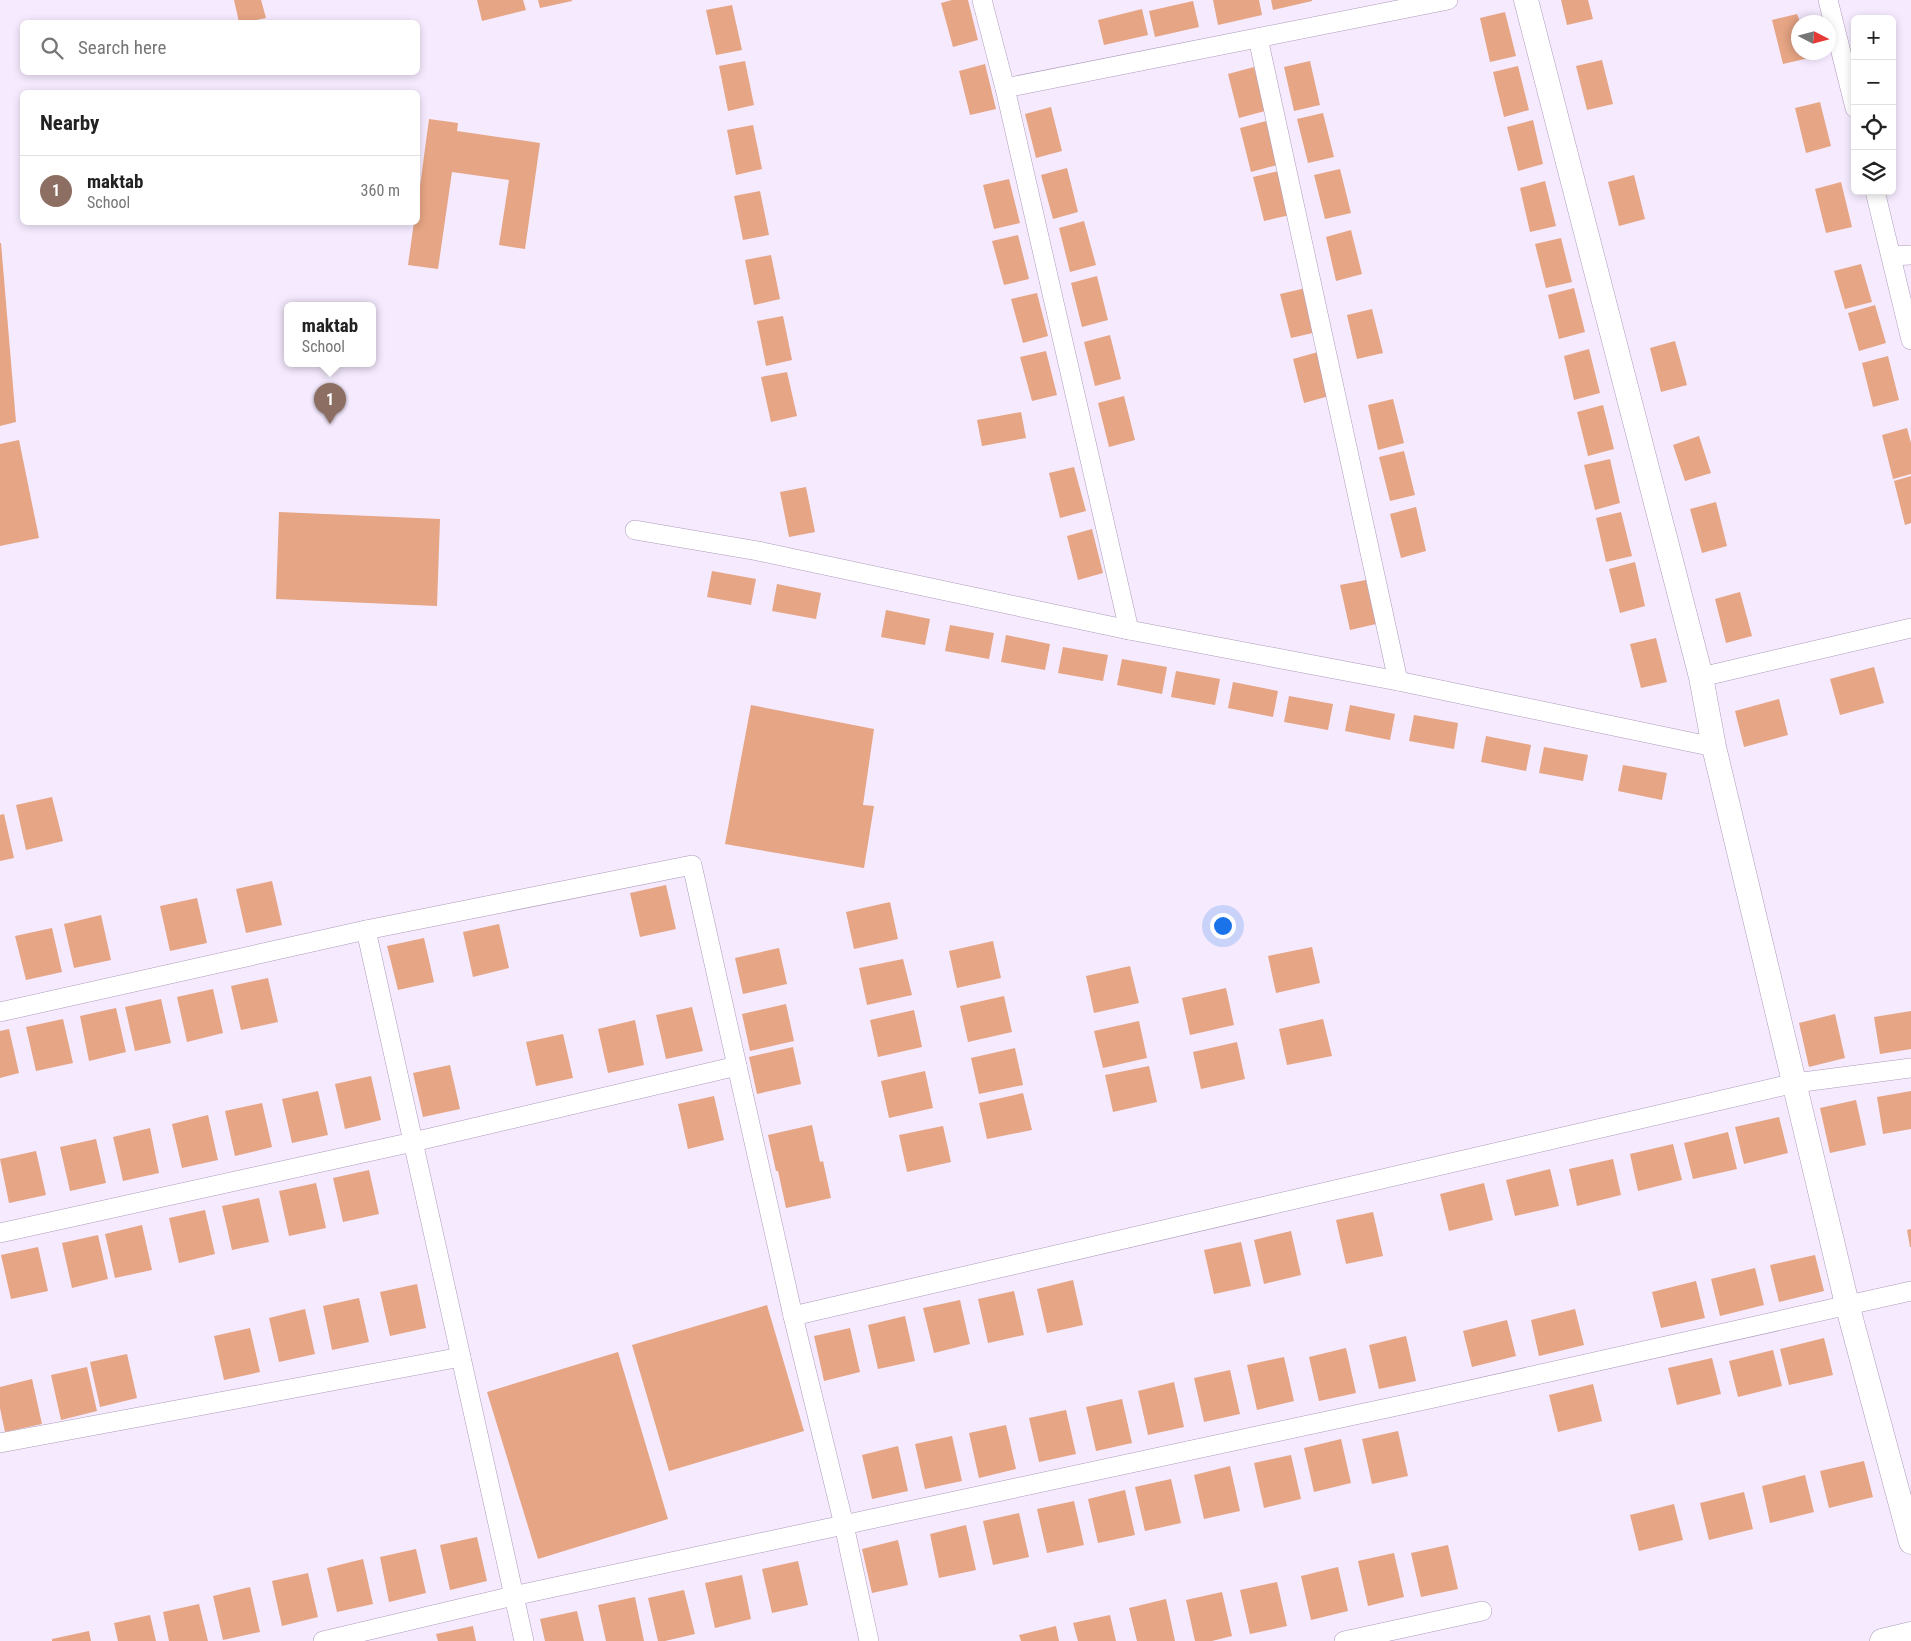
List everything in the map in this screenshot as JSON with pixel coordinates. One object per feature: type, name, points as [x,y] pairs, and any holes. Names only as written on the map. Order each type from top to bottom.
[{"type":"street","points":[[982,0],[1005,88],[1129,630]]},
{"type":"street","points":[[1005,88],[1448,0]]},
{"type":"street","points":[[1526,0],[1701,677],[1714,747],[1847,1304],[1911,1542]]},
{"type":"street","points":[[1828,0],[1854,105]]},
{"type":"street","points":[[1258,38],[1398,681]]},
{"type":"street","points":[[1876,195],[1911,340]]},
{"type":"street","points":[[1891,256],[1911,255]]},
{"type":"street","points":[[635,530],[758,551],[1129,630],[1398,681],[1714,747]]},
{"type":"street","points":[[1701,677],[1911,628]]},
{"type":"street","points":[[0,1012],[366,930],[692,865],[793,1316],[844,1525],[869,1641]]},
{"type":"street","points":[[366,930],[524,1641]]},
{"type":"street","points":[[0,1233],[413,1142],[737,1066]]},
{"type":"street","points":[[793,1316],[1795,1083],[1911,1068]]},
{"type":"street","points":[[323,1641],[513,1596],[1434,1398],[1911,1291]]},
{"type":"street","points":[[0,1444],[460,1357]]},
{"type":"street","points":[[1344,1641],[1482,1611]]},
{"type":"street","points":[[1882,1641],[1911,1634]]},
{"type":"building","points":[[234,0],[261,0],[266,18],[239,20]]},
{"type":"building","points":[[477,0],[523,0],[526,10],[482,21]]},
{"type":"building","points":[[538,0],[572,0],[572,1],[540,8]]},
{"type":"building","points":[[952,0],[968,0],[978,40],[953,47],[941,3]]},
{"type":"building","points":[[1213,0],[1259,0],[1262,15],[1218,25]]},
{"type":"building","points":[[1271,0],[1312,0],[1312,1],[1273,10]]},
{"type":"building","points":[[1561,0],[1588,0],[1593,19],[1567,25]]},
{"type":"building","points":[[1193,1],[1199,27],[1155,37],[1149,11]]},
{"type":"building","points":[[732,5],[742,50],[716,55],[706,10]]},
{"type":"building","points":[[1142,9],[1148,35],[1104,45],[1098,20]]},
{"type":"building","points":[[1505,12],[1516,56],[1490,62],[1480,18]]},
{"type":"building","points":[[1791,15],[1791,60],[1800,60],[1783,64],[1772,20]]},
{"type":"building","points":[[1602,60],[1613,104],[1587,110],[1576,66]]},
{"type":"building","points":[[745,61],[754,105],[728,111],[719,66]]},
{"type":"building","points":[[1310,61],[1320,105],[1294,111],[1284,67]]},
{"type":"building","points":[[985,64],[996,109],[970,115],[959,71]]},
{"type":"building","points":[[1518,66],[1529,110],[1504,117],[1493,72]]},
{"type":"building","points":[[1254,67],[1265,111],[1239,118],[1228,74]]},
{"type":"building","points":[[1820,102],[1831,146],[1806,153],[1795,108]]},
{"type":"building","points":[[1051,107],[1062,151],[1036,158],[1025,114]]},
{"type":"building","points":[[1323,113],[1334,157],[1308,163],[1297,119]]},
{"type":"building","points":[[429,119],[458,123],[457,131],[540,143],[525,249],[499,245],[509,180],[452,172],[438,269],[408,265],[414,225],[420,225],[420,186]]},
{"type":"building","points":[[1533,120],[1543,164],[1518,171],[1507,127]]},
{"type":"building","points":[[1266,121],[1277,165],[1251,172],[1240,128]]},
{"type":"building","points":[[753,125],[762,169],[736,175],[727,130]]},
{"type":"building","points":[[1067,168],[1078,212],[1053,219],[1041,175]]},
{"type":"building","points":[[1340,169],[1351,213],[1325,219],[1314,175]]},
{"type":"building","points":[[1279,171],[1290,215],[1264,221],[1253,177]]},
{"type":"building","points":[[1634,175],[1645,219],[1619,226],[1608,182]]},
{"type":"building","points":[[1009,179],[1020,223],[994,229],[983,185]]},
{"type":"building","points":[[1545,181],[1556,226],[1530,232],[1520,188]]},
{"type":"building","points":[[1841,182],[1852,227],[1826,233],[1815,189]]},
{"type":"building","points":[[760,191],[769,235],[743,240],[734,196]]},
{"type":"building","points":[[1084,221],[1096,265],[1070,272],[1059,228]]},
{"type":"building","points":[[1351,230],[1362,274],[1336,281],[1326,237]]},
{"type":"building","points":[[1018,235],[1029,279],[1004,285],[992,241]]},
{"type":"building","points":[[1561,238],[1572,282],[1546,288],[1535,244]]},
{"type":"building","points":[[0,243],[16,422],[0,426]]},
{"type":"building","points":[[771,255],[780,299],[754,305],[745,260]]},
{"type":"building","points":[[1861,264],[1872,302],[1845,309],[1834,271]]},
{"type":"building","points":[[1097,276],[1108,320],[1082,327],[1071,283]]},
{"type":"building","points":[[1306,288],[1317,332],[1291,338],[1280,294]]},
{"type":"building","points":[[1574,288],[1585,332],[1559,339],[1548,295]]},
{"type":"building","points":[[1037,293],[1048,336],[1023,343],[1011,299]]},
{"type":"building","points":[[1875,305],[1886,343],[1859,351],[1848,313]]},
{"type":"building","points":[[1372,309],[1383,353],[1357,359],[1347,315]]},
{"type":"building","points":[[783,316],[792,360],[766,366],[757,321]]},
{"type":"building","points":[[1110,335],[1121,379],[1095,386],[1084,342]]},
{"type":"building","points":[[1675,341],[1687,385],[1661,392],[1650,348]]},
{"type":"building","points":[[1589,349],[1600,393],[1574,400],[1564,356]]},
{"type":"building","points":[[1046,351],[1057,395],[1032,401],[1020,357]]},
{"type":"building","points":[[1318,352],[1329,396],[1304,403],[1293,359]]},
{"type":"building","points":[[1888,356],[1899,400],[1873,407],[1862,363]]},
{"type":"building","points":[[787,372],[797,416],[771,422],[761,377]]},
{"type":"building","points":[[1124,396],[1135,440],[1109,447],[1098,403]]},
{"type":"building","points":[[1393,399],[1404,443],[1378,450],[1368,405]]},
{"type":"building","points":[[1603,405],[1614,449],[1588,456],[1577,412]]},
{"type":"building","points":[[1021,412],[1026,438],[982,446],[977,420]]},
{"type":"building","points":[[1907,428],[1911,443],[1911,474],[1893,479],[1882,435]]},
{"type":"building","points":[[1699,436],[1711,473],[1685,481],[1673,445]]},
{"type":"building","points":[[19,440],[39,538],[0,546],[0,444]]},
{"type":"building","points":[[1404,451],[1415,495],[1390,501],[1379,457]]},
{"type":"building","points":[[1610,459],[1620,503],[1595,510],[1584,465]]},
{"type":"building","points":[[1074,467],[1086,511],[1060,518],[1049,473]]},
{"type":"building","points":[[1911,476],[1911,523],[1905,525],[1894,481]]},
{"type":"building","points":[[806,487],[815,532],[789,537],[780,492]]},
{"type":"building","points":[[1716,502],[1727,546],[1702,553],[1690,509]]},
{"type":"building","points":[[1416,507],[1426,551],[1401,558],[1390,514]]},
{"type":"building","points":[[279,512],[440,519],[437,606],[276,599]]},
{"type":"building","points":[[1621,512],[1632,556],[1606,562],[1596,518]]},
{"type":"building","points":[[1092,529],[1103,573],[1078,580],[1067,536]]},
{"type":"building","points":[[1635,562],[1645,606],[1620,613],[1609,569]]},
{"type":"building","points":[[712,571],[756,579],[751,605],[707,597]]},
{"type":"building","points":[[1366,580],[1376,624],[1350,630],[1340,585]]},
{"type":"building","points":[[777,584],[821,593],[816,619],[772,611]]},
{"type":"building","points":[[1740,592],[1752,636],[1726,643],[1715,599]]},
{"type":"building","points":[[886,610],[930,619],[925,645],[881,637]]},
{"type":"building","points":[[950,625],[994,633],[989,659],[945,651]]},
{"type":"building","points":[[1006,635],[1050,644],[1045,670],[1001,662]]},
{"type":"building","points":[[1656,638],[1667,682],[1641,688],[1630,644]]},
{"type":"building","points":[[1063,647],[1108,655],[1103,681],[1058,673]]},
{"type":"building","points":[[1122,659],[1167,667],[1162,694],[1117,685]]},
{"type":"building","points":[[1874,667],[1884,703],[1840,715],[1830,679]]},
{"type":"building","points":[[1176,671],[1220,679],[1215,705],[1171,697]]},
{"type":"building","points":[[1233,682],[1278,691],[1273,717],[1228,708]]},
{"type":"building","points":[[1289,696],[1333,704],[1328,730],[1284,722]]},
{"type":"building","points":[[1779,699],[1788,735],[1744,747],[1735,711]]},
{"type":"building","points":[[751,705],[874,729],[863,805],[874,806],[864,868],[725,844]]},
{"type":"building","points":[[1350,705],[1395,714],[1390,740],[1345,731]]},
{"type":"building","points":[[1414,715],[1458,723],[1454,749],[1409,741]]},
{"type":"building","points":[[1486,736],[1531,745],[1526,771],[1481,762]]},
{"type":"building","points":[[1544,747],[1588,755],[1583,781],[1539,773]]},
{"type":"building","points":[[1623,765],[1667,773],[1662,800],[1618,791]]},
{"type":"building","points":[[52,797],[63,841],[26,850],[16,805]]},
{"type":"building","points":[[4,814],[14,858],[0,861],[0,815]]},
{"type":"building","points":[[272,881],[282,925],[246,933],[236,889]]},
{"type":"building","points":[[666,885],[676,929],[640,937],[630,893]]},
{"type":"building","points":[[197,898],[207,943],[170,951],[160,906]]},
{"type":"building","points":[[890,902],[898,939],[854,949],[846,912]]},
{"type":"building","points":[[101,915],[111,960],[74,968],[64,924]]},
{"type":"building","points":[[499,924],[509,968],[473,977],[463,932]]},
{"type":"building","points":[[52,928],[62,972],[26,980],[15,936]]},
{"type":"building","points":[[424,938],[434,982],[398,990],[387,946]]},
{"type":"building","points":[[993,941],[1001,978],[957,988],[949,951]]},
{"type":"building","points":[[1312,947],[1320,983],[1276,993],[1268,956]]},
{"type":"building","points":[[779,948],[787,984],[743,994],[735,958]]},
{"type":"building","points":[[903,959],[912,995],[867,1005],[859,968]]},
{"type":"building","points":[[1130,966],[1139,1003],[1094,1013],[1086,976]]},
{"type":"building","points":[[268,978],[278,1022],[241,1030],[231,986]]},
{"type":"building","points":[[1226,988],[1234,1025],[1190,1035],[1182,998]]},
{"type":"building","points":[[213,989],[223,1033],[187,1042],[177,997]]},
{"type":"building","points":[[1004,996],[1012,1032],[968,1042],[960,1006]]},
{"type":"building","points":[[161,999],[171,1043],[135,1051],[125,1007]]},
{"type":"building","points":[[786,1004],[794,1041],[750,1051],[742,1014]]},
{"type":"building","points":[[692,1007],[703,1051],[666,1059],[656,1015]]},
{"type":"building","points":[[116,1008],[126,1052],[89,1061],[80,1016]]},
{"type":"building","points":[[914,1010],[922,1047],[878,1057],[870,1020]]},
{"type":"building","points":[[1911,1011],[1911,1049],[1880,1054],[1874,1017]]},
{"type":"building","points":[[1835,1014],[1845,1058],[1809,1067],[1799,1023]]},
{"type":"building","points":[[63,1019],[73,1063],[36,1071],[26,1027]]},
{"type":"building","points":[[1323,1019],[1332,1056],[1287,1065],[1279,1029]]},
{"type":"building","points":[[635,1020],[644,1065],[608,1073],[598,1029]]},
{"type":"building","points":[[1139,1021],[1147,1058],[1103,1068],[1094,1031]]},
{"type":"building","points":[[9,1029],[19,1073],[0,1078],[0,1031]]},
{"type":"building","points":[[563,1034],[573,1078],[536,1086],[526,1042]]},
{"type":"building","points":[[1237,1042],[1245,1079],[1201,1089],[1193,1052]]},
{"type":"building","points":[[793,1047],[801,1084],[757,1094],[749,1057]]},
{"type":"building","points":[[1015,1048],[1023,1085],[979,1094],[971,1058]]},
{"type":"building","points":[[450,1065],[460,1109],[423,1117],[413,1073]]},
{"type":"building","points":[[1149,1066],[1157,1102],[1113,1112],[1105,1075]]},
{"type":"building","points":[[925,1071],[933,1108],[889,1118],[881,1081]]},
{"type":"building","points":[[371,1076],[381,1120],[345,1129],[335,1084]]},
{"type":"building","points":[[318,1091],[328,1135],[292,1143],[282,1099]]},
{"type":"building","points":[[1911,1091],[1911,1129],[1883,1134],[1877,1097]]},
{"type":"building","points":[[1023,1093],[1032,1130],[987,1139],[979,1103]]},
{"type":"building","points":[[714,1096],[724,1140],[688,1149],[678,1104]]},
{"type":"building","points":[[1856,1100],[1866,1145],[1830,1153],[1820,1108]]},
{"type":"building","points":[[262,1103],[272,1147],[235,1156],[225,1111]]},
{"type":"building","points":[[208,1115],[218,1160],[182,1168],[172,1124]]},
{"type":"building","points":[[1779,1117],[1788,1153],[1744,1164],[1735,1127]]},
{"type":"building","points":[[812,1125],[820,1162],[823,1161],[831,1198],[786,1208],[768,1135]]},
{"type":"building","points":[[943,1126],[951,1162],[907,1172],[899,1135]]},
{"type":"building","points":[[150,1128],[159,1173],[123,1181],[113,1137]]},
{"type":"building","points":[[1728,1132],[1737,1169],[1693,1179],[1684,1143]]},
{"type":"building","points":[[96,1139],[106,1183],[70,1191],[60,1147]]},
{"type":"building","points":[[1673,1144],[1682,1180],[1638,1191],[1630,1154]]},
{"type":"building","points":[[36,1151],[46,1195],[9,1203],[0,1159]]},
{"type":"building","points":[[1613,1159],[1621,1195],[1577,1206],[1569,1169]]},
{"type":"building","points":[[1550,1169],[1559,1206],[1515,1216],[1506,1180]]},
{"type":"building","points":[[369,1170],[379,1214],[343,1222],[333,1178]]},
{"type":"building","points":[[316,1183],[326,1228],[289,1236],[279,1191]]},
{"type":"building","points":[[1484,1183],[1493,1220],[1449,1231],[1440,1194]]},
{"type":"building","points":[[259,1198],[269,1242],[232,1250],[222,1206]]},
{"type":"building","points":[[205,1210],[215,1254],[179,1263],[169,1218]]},
{"type":"building","points":[[1373,1212],[1383,1256],[1346,1264],[1336,1220]]},
{"type":"building","points":[[142,1225],[152,1270],[115,1278],[105,1234]]},
{"type":"building","points":[[1911,1229],[1911,1247],[1910,1247],[1907,1230]]},
{"type":"building","points":[[1291,1231],[1301,1275],[1264,1284],[1254,1240]]},
{"type":"building","points":[[98,1235],[108,1279],[72,1288],[62,1243]]},
{"type":"building","points":[[1241,1242],[1251,1286],[1214,1294],[1204,1250]]},
{"type":"building","points":[[38,1247],[48,1291],[11,1299],[1,1255]]},
{"type":"building","points":[[1815,1255],[1824,1291],[1779,1302],[1770,1265]]},
{"type":"building","points":[[1755,1268],[1764,1305],[1720,1316],[1711,1279]]},
{"type":"building","points":[[1073,1280],[1083,1325],[1047,1333],[1037,1289]]},
{"type":"building","points":[[1696,1281],[1705,1318],[1661,1328],[1652,1292]]},
{"type":"building","points":[[417,1284],[426,1328],[390,1336],[380,1292]]},
{"type":"building","points":[[1014,1291],[1024,1335],[988,1343],[978,1299]]},
{"type":"building","points":[[359,1298],[369,1342],[332,1350],[323,1306]]},
{"type":"building","points":[[960,1300],[970,1344],[934,1353],[923,1308]]},
{"type":"building","points":[[767,1305],[804,1431],[669,1471],[632,1345]]},
{"type":"building","points":[[305,1309],[315,1354],[279,1362],[269,1318]]},
{"type":"building","points":[[1575,1309],[1584,1345],[1539,1356],[1531,1320]]},
{"type":"building","points":[[905,1316],[915,1361],[878,1369],[868,1325]]},
{"type":"building","points":[[1507,1320],[1516,1356],[1472,1367],[1463,1331]]},
{"type":"building","points":[[250,1328],[260,1372],[224,1380],[214,1336]]},
{"type":"building","points":[[850,1328],[860,1372],[824,1381],[814,1336]]},
{"type":"building","points":[[1406,1336],[1416,1381],[1379,1389],[1369,1345]]},
{"type":"building","points":[[1824,1338],[1833,1375],[1789,1385],[1780,1349]]},
{"type":"building","points":[[1346,1348],[1356,1393],[1319,1401],[1309,1357]]},
{"type":"building","points":[[1773,1350],[1782,1386],[1738,1397],[1729,1361]]},
{"type":"building","points":[[618,1352],[668,1519],[538,1559],[487,1392]]},
{"type":"building","points":[[127,1354],[137,1398],[100,1407],[90,1362]]},
{"type":"building","points":[[1284,1357],[1294,1401],[1257,1410],[1247,1365]]},
{"type":"building","points":[[1712,1358],[1721,1394],[1677,1405],[1668,1368]]},
{"type":"building","points":[[87,1367],[97,1411],[61,1420],[51,1375]]},
{"type":"building","points":[[1230,1370],[1240,1414],[1204,1422],[1194,1378]]},
{"type":"building","points":[[32,1379],[42,1424],[5,1432],[0,1408],[0,1387]]},
{"type":"building","points":[[1174,1382],[1184,1427],[1148,1435],[1138,1391]]},
{"type":"building","points":[[1593,1384],[1602,1421],[1558,1432],[1549,1395]]},
{"type":"building","points":[[1122,1399],[1132,1443],[1096,1451],[1086,1407]]},
{"type":"building","points":[[1066,1410],[1076,1454],[1039,1462],[1029,1418]]},
{"type":"building","points":[[1006,1425],[1016,1469],[979,1478],[969,1433]]},
{"type":"building","points":[[1398,1431],[1408,1476],[1372,1484],[1362,1439]]},
{"type":"building","points":[[952,1436],[962,1481],[925,1489],[915,1444]]},
{"type":"building","points":[[1341,1439],[1351,1483],[1314,1492],[1304,1448]]},
{"type":"building","points":[[898,1446],[908,1491],[872,1499],[862,1455]]},
{"type":"building","points":[[1291,1455],[1301,1499],[1264,1508],[1254,1463]]},
{"type":"building","points":[[1864,1461],[1873,1497],[1829,1508],[1820,1471]]},
{"type":"building","points":[[1230,1466],[1240,1511],[1204,1519],[1194,1475]]},
{"type":"building","points":[[1805,1475],[1814,1512],[1770,1523],[1762,1486]]},
{"type":"building","points":[[1171,1479],[1181,1523],[1145,1531],[1135,1487]]},
{"type":"building","points":[[1125,1490],[1135,1535],[1098,1543],[1088,1499]]},
{"type":"building","points":[[1744,1492],[1753,1529],[1709,1540],[1700,1503]]},
{"type":"building","points":[[1074,1501],[1084,1545],[1047,1553],[1037,1509]]},
{"type":"building","points":[[1674,1504],[1683,1540],[1639,1551],[1630,1515]]},
{"type":"building","points":[[1019,1513],[1029,1557],[993,1565],[983,1521]]},
{"type":"building","points":[[966,1525],[976,1570],[939,1578],[930,1534]]},
{"type":"building","points":[[477,1537],[487,1581],[450,1590],[440,1545]]},
{"type":"building","points":[[898,1540],[908,1585],[872,1593],[862,1549]]},
{"type":"building","points":[[1448,1545],[1458,1589],[1421,1597],[1411,1553]]},
{"type":"building","points":[[416,1549],[426,1593],[389,1602],[380,1557]]},
{"type":"building","points":[[1394,1553],[1404,1597],[1368,1606],[1358,1561]]},
{"type":"building","points":[[363,1559],[373,1604],[337,1612],[327,1568]]},
{"type":"building","points":[[798,1561],[808,1605],[772,1613],[762,1569]]},
{"type":"building","points":[[1338,1567],[1348,1611],[1311,1620],[1301,1576]]},
{"type":"building","points":[[308,1573],[318,1617],[282,1626],[272,1581]]},
{"type":"building","points":[[742,1575],[751,1619],[715,1628],[705,1583]]},
{"type":"building","points":[[1277,1582],[1287,1626],[1250,1634],[1240,1590]]},
{"type":"building","points":[[250,1587],[260,1632],[223,1640],[213,1596]]},
{"type":"building","points":[[684,1590],[695,1634],[658,1641],[648,1598]]},
{"type":"building","points":[[1222,1592],[1232,1636],[1212,1641],[1195,1641],[1186,1600]]},
{"type":"building","points":[[635,1597],[644,1641],[606,1641],[598,1605]]},
{"type":"building","points":[[1166,1599],[1175,1641],[1137,1641],[1129,1608]]},
{"type":"building","points":[[199,1604],[208,1641],[169,1641],[163,1612]]},
{"type":"building","points":[[577,1611],[584,1641],[545,1641],[540,1619]]},
{"type":"building","points":[[150,1615],[156,1641],[118,1641],[114,1623]]},
{"type":"building","points":[[1110,1615],[1116,1641],[1078,1641],[1073,1623]]},
{"type":"building","points":[[473,1626],[476,1641],[438,1641],[436,1634]]},
{"type":"building","points":[[1056,1626],[1059,1641],[1021,1641],[1019,1635]]},
{"type":"building","points":[[89,1631],[91,1641],[52,1641],[52,1639]]},
{"type":"place","name":"maktab","points":[[330,424]]}]
